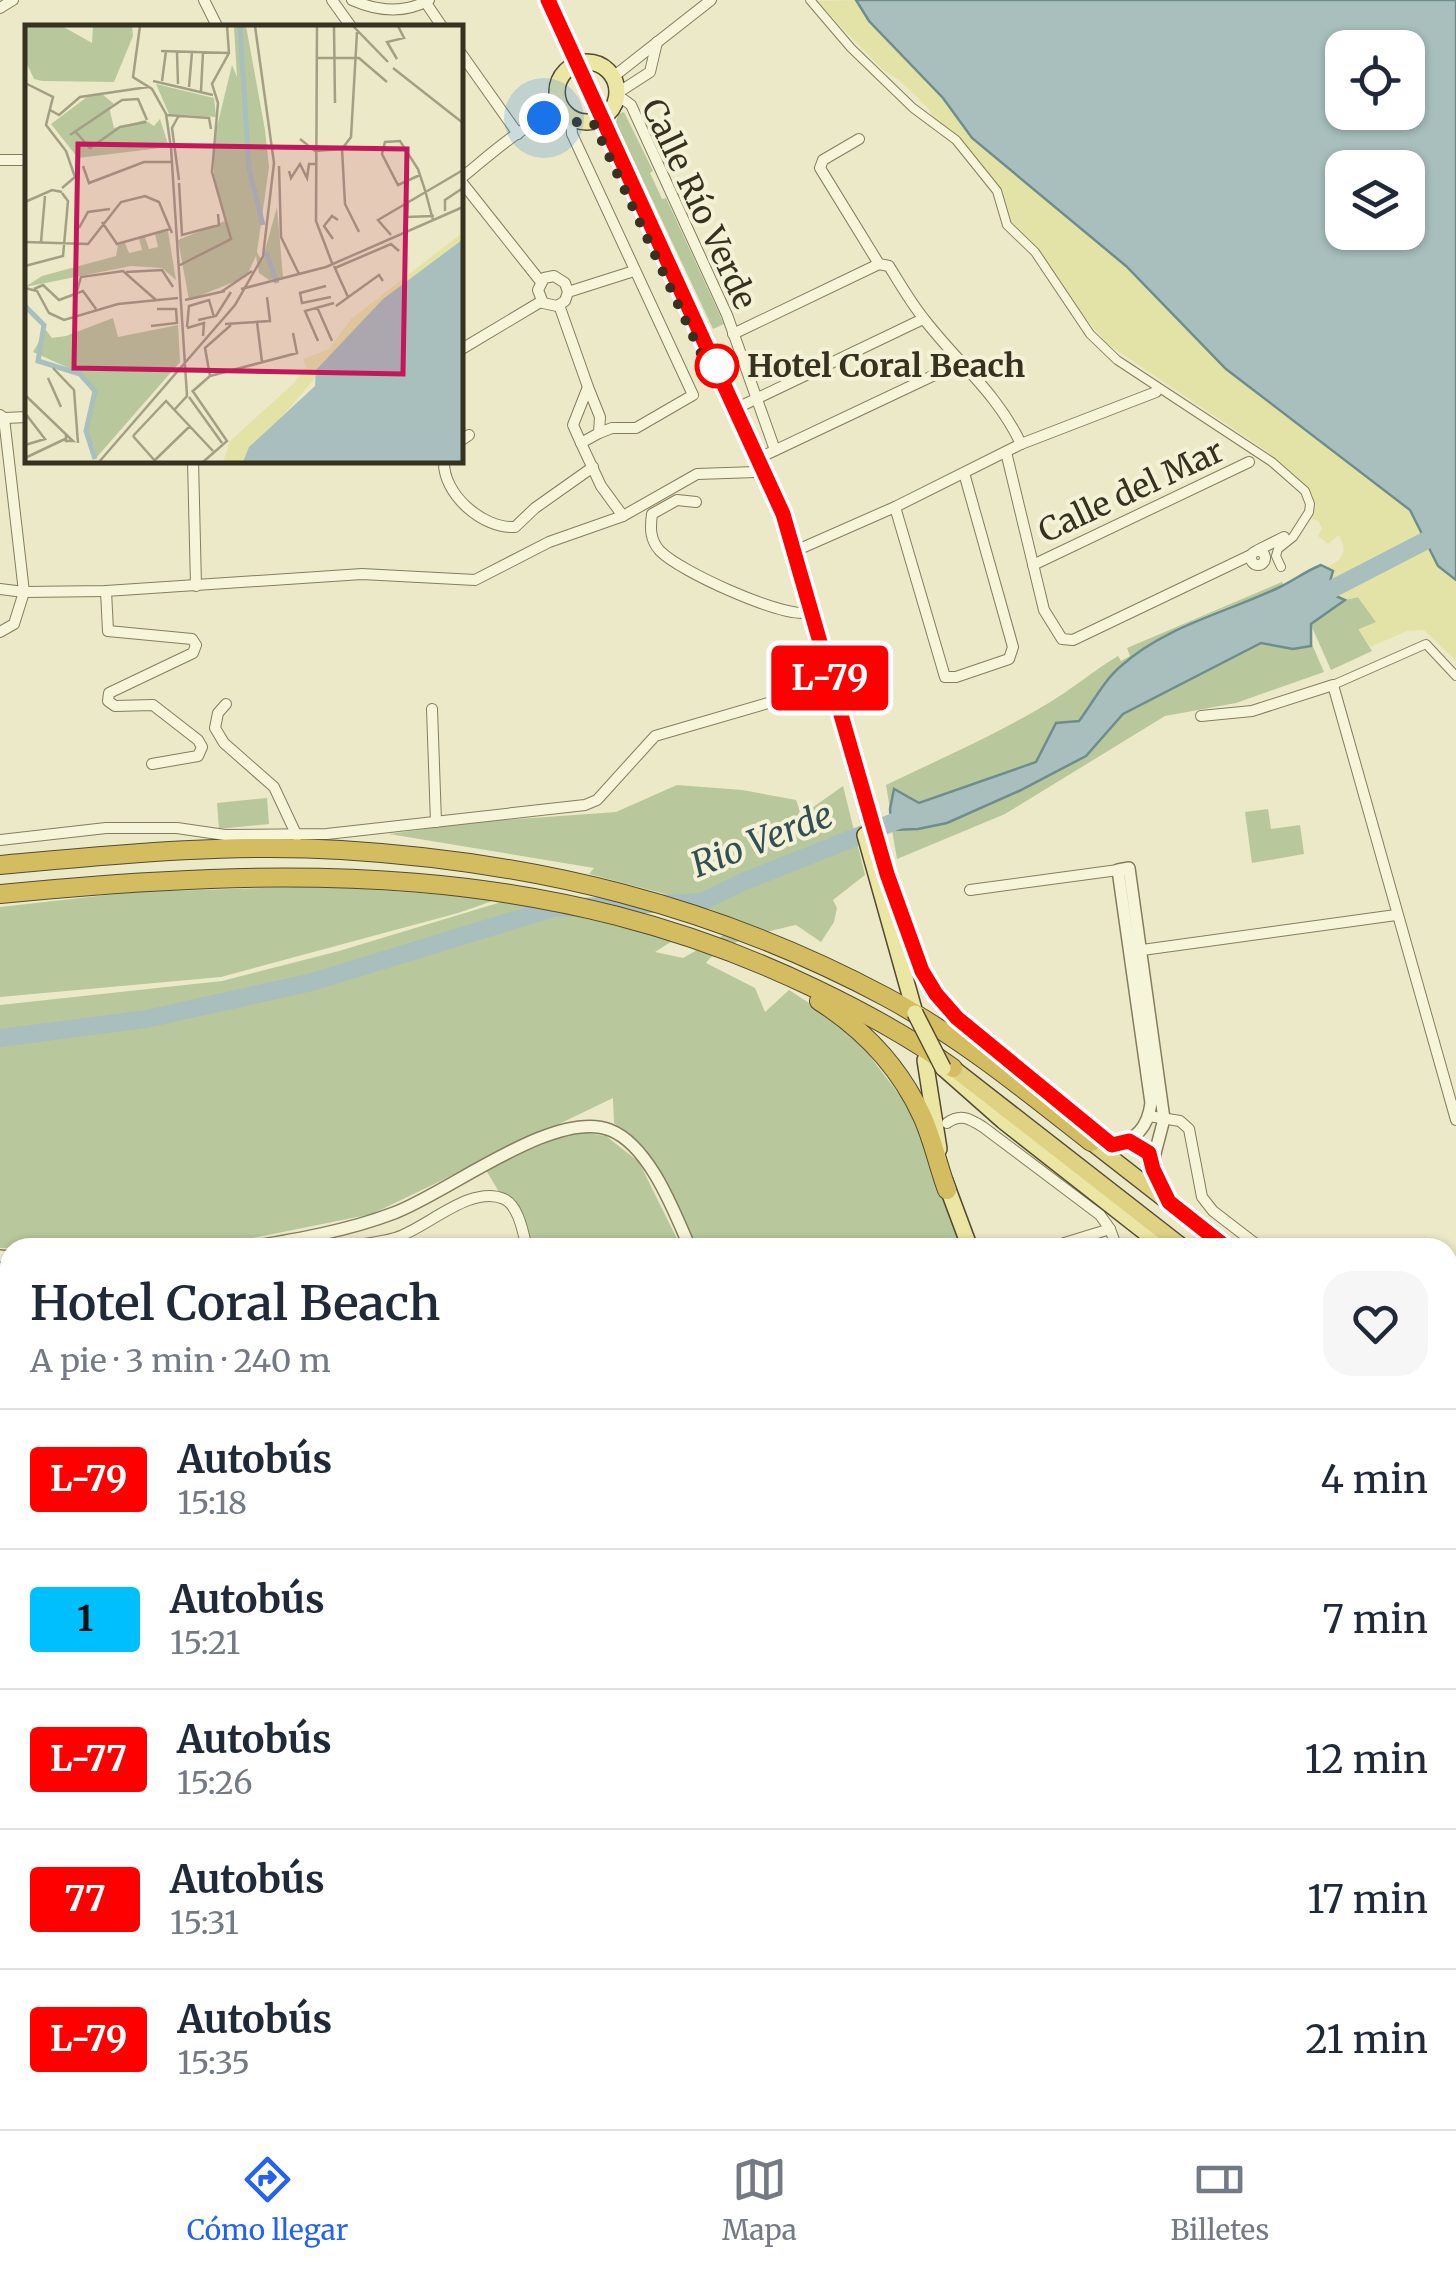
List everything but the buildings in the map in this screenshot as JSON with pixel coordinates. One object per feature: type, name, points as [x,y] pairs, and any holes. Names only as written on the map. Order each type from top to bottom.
[{"type":"highway","points":[[0,865],[106,856],[338,850],[512,870],[640,896],[766,939],[875,992],[967,1048],[1108,1144]]},
{"type":"highway","points":[[0,894],[112,883],[340,876],[478,888],[603,911],[734,952],[883,1023],[1171,1238]]},
{"type":"highway","points":[[783,973],[853,1025],[894,1070],[922,1116],[948,1190]]},
{"type":"highway","points":[[1077,1117],[1214,1238]]},
{"type":"highway","points":[[1153,1161],[1169,1202]]},
{"type":"main road","points":[[538,0],[573,66]]},
{"type":"main road","points":[[548,0],[598,122],[795,551],[913,1006],[948,1190],[966,1238]]},
{"type":"main road","points":[[596,61],[613,76],[616,94],[611,110],[598,122],[568,116],[558,94],[561,76],[573,66],[596,61]]},
{"type":"main road","points":[[598,122],[737,408],[789,561],[823,687],[852,774]]},
{"type":"main road","points":[[881,875],[916,958],[936,994],[971,1031],[1077,1117]]},
{"type":"main road","points":[[913,1006],[948,1068],[1003,1122],[1151,1238]]},
{"type":"street","points":[[0,8],[12,0]]},
{"type":"street","points":[[204,0],[216,25]]},
{"type":"street","points":[[332,0],[350,25]]},
{"type":"street","points":[[352,0],[377,9],[402,10],[427,2],[441,25]]},
{"type":"street","points":[[613,76],[711,0]]},
{"type":"street","points":[[810,0],[851,48],[913,108],[956,140],[997,191],[1007,225],[1036,252],[1090,334],[1117,360],[1272,462],[1304,492],[1309,512],[1278,548],[1276,556],[1281,566]]},
{"type":"street","points":[[616,94],[650,72],[657,42]]},
{"type":"street","points":[[462,55],[518,134]]},
{"type":"street","points":[[462,177],[544,118],[556,104],[558,94]]},
{"type":"street","name":"Calle Río Verde","points":[[616,94],[631,105],[704,262],[775,450]]},
{"type":"street","points":[[544,118],[568,116],[572,134],[694,395],[636,428],[599,432],[581,443]]},
{"type":"street","points":[[859,139],[823,160],[820,168],[879,264]]},
{"type":"street","points":[[462,182],[541,282]]},
{"type":"street","points":[[733,334],[879,264],[889,266],[923,319],[990,392],[1021,444]]},
{"type":"street","points":[[568,292],[566,283],[549,276],[538,290],[542,301],[559,305],[568,292],[634,271]]},
{"type":"street","points":[[462,349],[542,301]]},
{"type":"street","points":[[559,305],[600,417],[599,432]]},
{"type":"street","points":[[737,408],[923,319]]},
{"type":"street","points":[[0,589],[106,592],[362,574],[475,580],[548,542],[623,516],[697,474],[758,465],[775,450],[962,362]]},
{"type":"street","points":[[588,387],[573,425],[623,516]]},
{"type":"street","points":[[795,551],[895,508],[1021,444],[1156,392]]},
{"type":"street","points":[[0,632],[14,624],[24,592],[2,417]]},
{"type":"street","points":[[1006,452],[1044,610],[1062,639],[1072,640],[1288,537]]},
{"type":"street","points":[[193,462],[196,586]]},
{"type":"street","points":[[444,462],[444,475],[452,494],[506,528],[515,527],[547,498],[593,467]]},
{"type":"street","name":"Calle del Mar","points":[[1033,565],[1249,462]]},
{"type":"street","points":[[895,508],[945,677],[1009,660],[1013,648],[964,474]]},
{"type":"street","points":[[696,502],[677,500],[652,514],[650,534],[660,551],[708,580],[783,612],[804,613]]},
{"type":"street","points":[[106,592],[108,631],[192,639],[196,646],[193,653],[109,693],[108,701],[116,706],[152,705],[202,747],[198,756],[152,764]]},
{"type":"street","points":[[1201,716],[1252,710],[1333,685],[1426,644],[1456,676]]},
{"type":"street","points":[[1333,685],[1456,1120]]},
{"type":"street","points":[[0,840],[106,828],[297,836],[585,805],[597,800],[654,736],[823,687]]},
{"type":"street","points":[[226,704],[218,714],[215,728],[224,743],[274,787],[297,836]]},
{"type":"street","points":[[432,709],[436,822]]},
{"type":"street","points":[[970,890],[1123,869],[1153,1077],[1164,1119],[1153,1161]]},
{"type":"street","points":[[1136,951],[1396,914]]},
{"type":"street","points":[[1108,1144],[1142,1131],[1149,1116],[1153,1077]]},
{"type":"street","points":[[1149,1116],[1180,1121],[1189,1129],[1202,1197],[1213,1211],[1248,1238]]},
{"type":"street","points":[[947,1122],[966,1117],[984,1126],[1100,1214],[1113,1238]]},
{"type":"street","points":[[293,1238],[396,1212],[542,1136],[581,1125],[598,1126],[627,1139],[666,1196],[685,1238]]},
{"type":"street","points":[[392,1238],[471,1199],[491,1197],[508,1202],[524,1238]]},
{"type":"street","points":[[1081,1238],[1110,1229]]},
{"type":"green space","points":[[624,112],[724,324],[713,329],[616,123],[618,114]]},
{"type":"green space","points":[[1282,582],[1284,586],[1199,619],[1139,651],[1110,677],[1079,722],[1056,723],[1036,761],[919,803],[894,790],[890,809],[886,785],[1056,699],[1118,656],[1121,661],[1130,656],[1127,648]]},
{"type":"green space","points":[[1358,597],[1377,623],[1359,630],[1372,651],[1331,670],[1311,625],[1345,600]]},
{"type":"green space","points":[[1311,642],[1324,672],[1236,703],[1165,716],[1005,814],[897,859],[892,830],[918,829],[1086,756],[1123,714],[1261,643],[1293,649],[1311,646]]},
{"type":"green space","points":[[677,785],[742,790],[796,800],[800,811],[795,820],[843,786],[865,875],[833,900],[837,908],[834,922],[821,942],[796,925],[734,943],[706,963],[755,988],[765,1012],[789,990],[849,1029],[908,1106],[959,1238],[691,1238],[646,1149],[614,1123],[613,1098],[372,1214],[253,1238],[0,1238],[0,1005],[222,981],[339,951],[508,900],[674,940],[655,952],[683,958],[745,923],[684,899],[589,874],[594,868],[389,834],[475,822],[616,812]]},
{"type":"green space","points":[[267,798],[269,824],[219,829],[217,803]]},
{"type":"green space","points":[[1268,809],[1271,829],[1300,825],[1304,854],[1252,863],[1245,812]]},
{"type":"green space","points":[[327,886],[498,899],[221,977],[0,997],[0,907],[134,892]]},
{"type":"green space","points":[[581,1132],[606,1136],[639,1162],[677,1238],[529,1238],[515,1200],[499,1192],[486,1170],[550,1138]]},
{"type":"sand","points":[[856,0],[869,21],[943,98],[972,138],[1126,266],[1226,369],[1410,510],[1438,566],[1456,580],[1456,661],[1424,630],[1407,631],[1370,647],[1359,629],[1376,622],[1358,597],[1345,600],[1327,592],[1332,571],[1327,567],[1340,558],[1343,546],[1339,535],[1328,544],[1318,536],[1322,528],[1311,519],[1316,506],[1302,482],[1265,450],[1106,343],[1012,227],[1002,194],[939,127],[928,108],[882,69],[816,1]]},
{"type":"water","points":[[856,0],[1456,0],[1456,580],[1438,566],[1410,510],[1226,369],[1126,266],[972,138],[943,98],[869,21]]},
{"type":"water","points":[[1321,565],[1333,571],[1327,592],[1345,600],[1311,624],[1311,646],[1293,649],[1261,643],[1123,714],[1086,756],[1019,791],[947,823],[892,830],[890,809],[894,789],[919,803],[1036,762],[1056,723],[1079,721],[1109,678],[1138,652],[1177,630],[1280,587]]},
{"type":"waterway","name":"Rio Verde","points":[[1305,603],[1425,541]]},
{"type":"waterway","name":"Rio Verde","points":[[0,1038],[146,1019],[312,982],[554,908],[701,902],[914,814]]},
{"type":"bus line","name":"L-79","points":[[548,0],[783,514],[887,874],[922,971],[957,1018],[1077,1117],[1112,1145],[1129,1141],[1149,1153],[1169,1202],[1214,1238]]},
{"type":"place","name":"Hotel Coral Beach","points":[[717,366]]},
{"type":"route","points":[[544,118],[566,114],[576,122],[594,124],[710,373],[717,366]]}]
